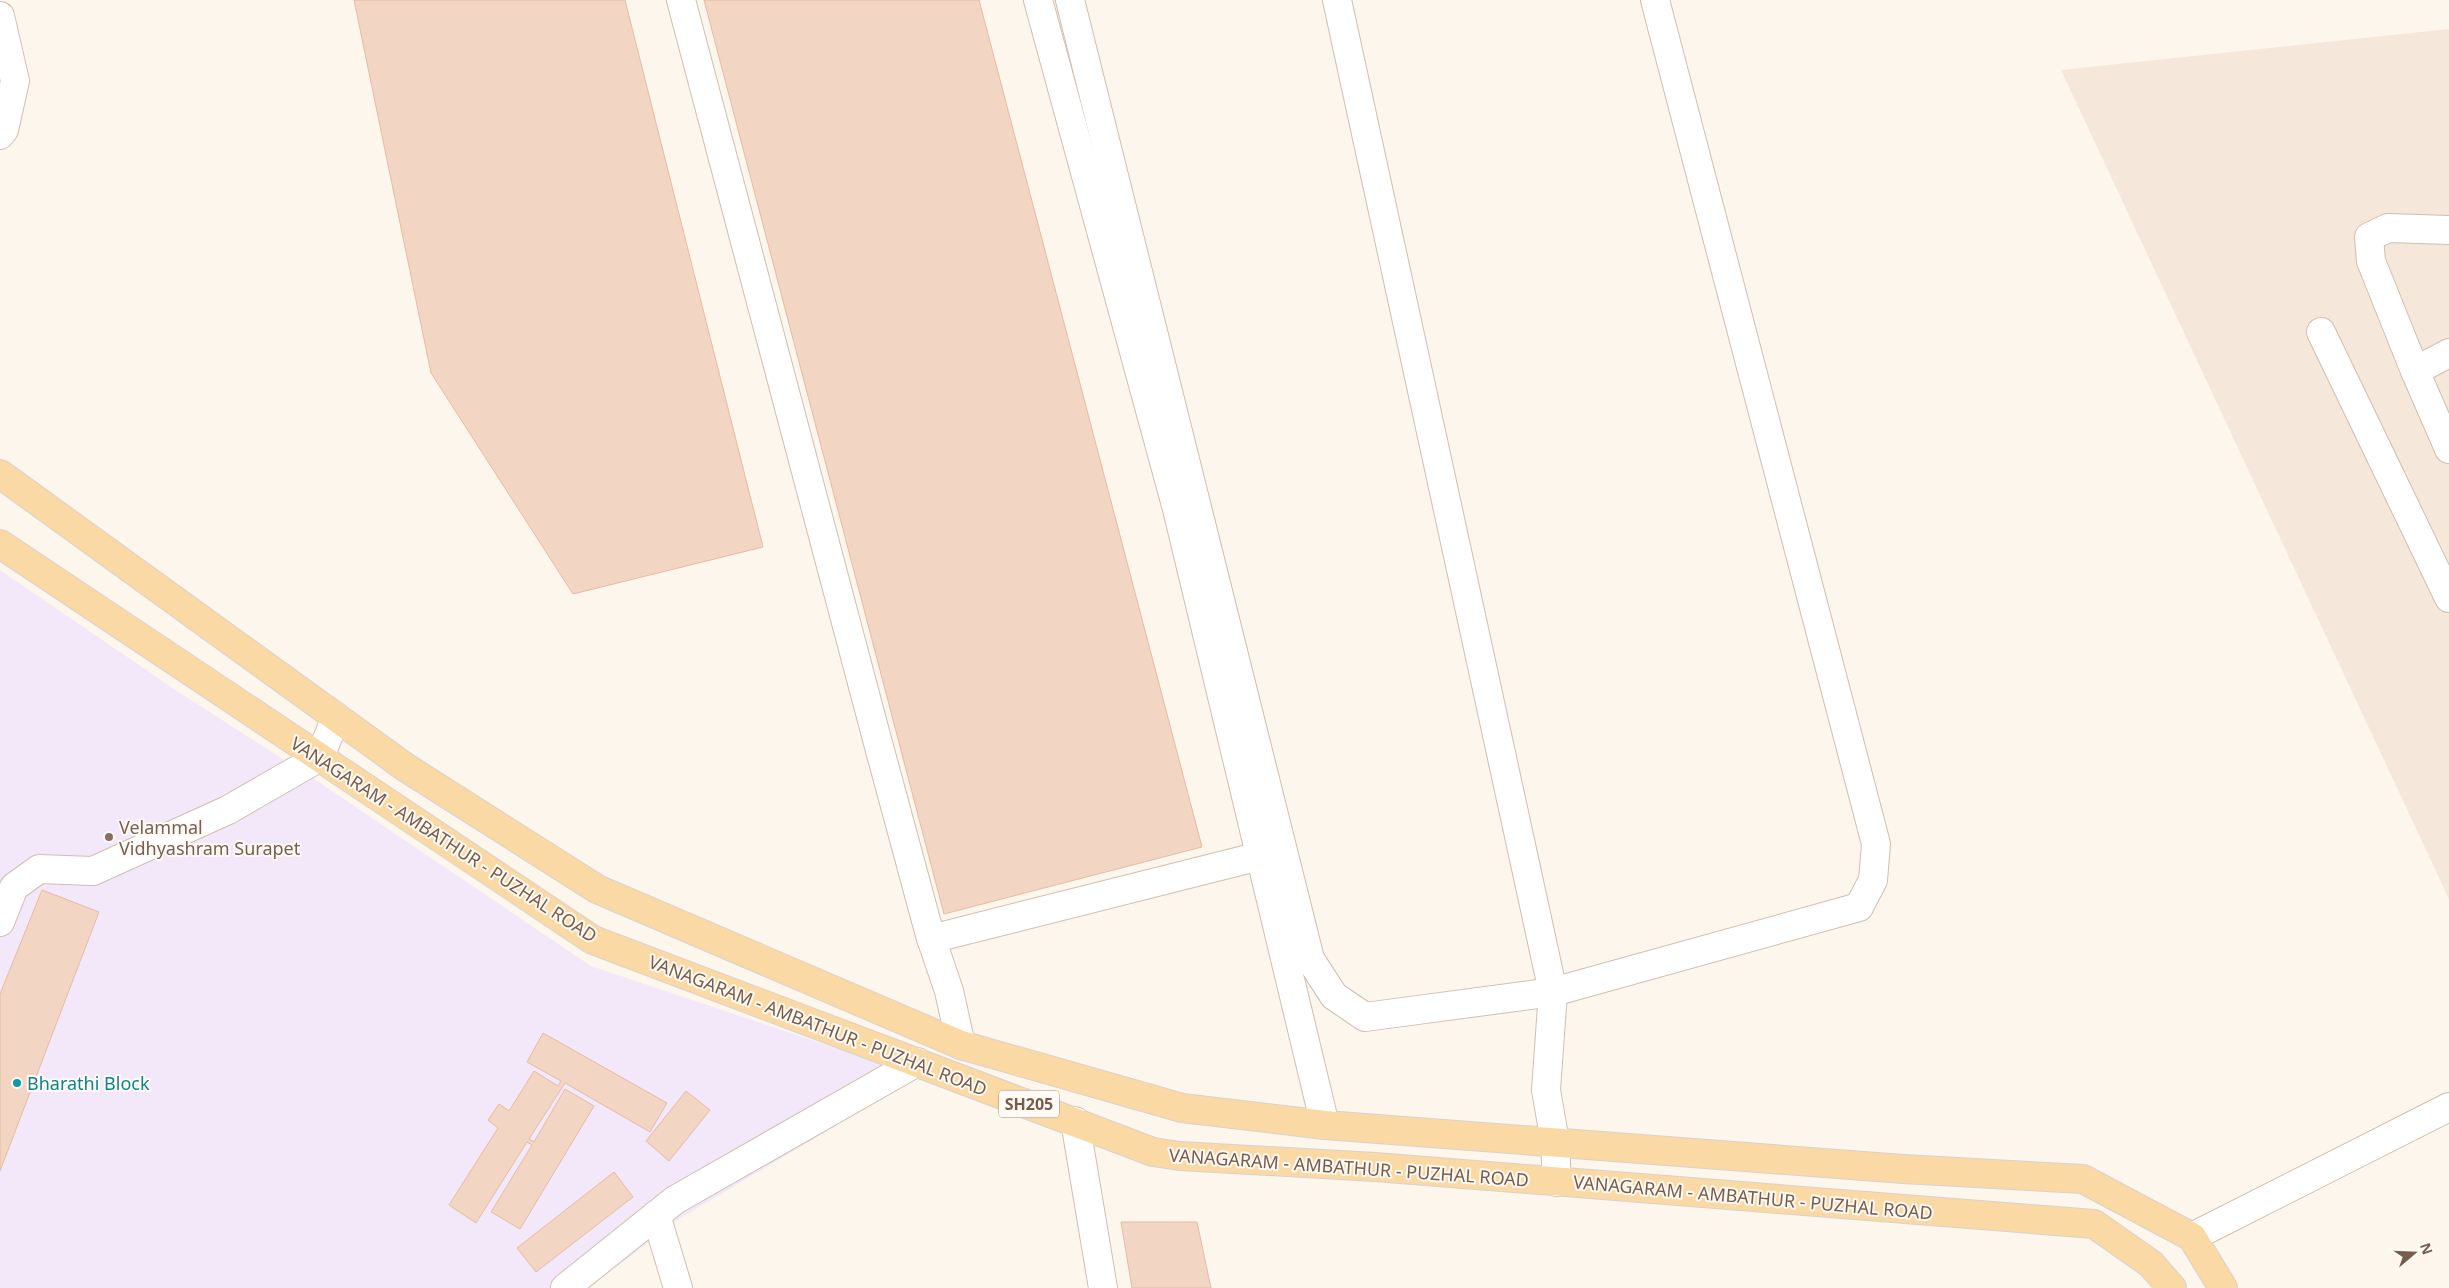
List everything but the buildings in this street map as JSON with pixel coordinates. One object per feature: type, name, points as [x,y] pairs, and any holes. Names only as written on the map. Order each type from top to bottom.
[{"type":"main road","points":[[0,474],[405,767],[597,889],[961,1045],[1182,1108],[1325,1125],[1903,1169],[2082,1179],[2192,1237],[2223,1288]]},
{"type":"main road","name":"VANAGARAM - AMBATHUR - PUZHAL ROAD","points":[[0,544],[594,940],[1153,1152],[1180,1156],[1375,1167],[2094,1224],[2151,1264],[2172,1288]]},
{"type":"street","points":[[681,0],[931,939],[948,991],[961,1045]]},
{"type":"street","points":[[1038,0],[1177,509],[1325,1125]]},
{"type":"street","points":[[1070,0],[1310,960],[1334,996],[1365,1017],[1553,992],[1859,907],[1873,880],[1876,844],[1655,0]]},
{"type":"street","points":[[1337,0],[1553,992],[1546,1090],[1555,1142],[1557,1182]]},
{"type":"street","points":[[0,16],[15,81],[4,130],[0,135]]},
{"type":"street","points":[[2449,230],[2388,228],[2369,237],[2372,261],[2415,371],[2449,449]]},
{"type":"street","points":[[2321,332],[2449,598]]},
{"type":"street","points":[[2415,371],[2449,353]]},
{"type":"street","points":[[0,922],[7,883],[39,869],[93,871],[228,810],[320,757],[336,717]]},
{"type":"street","points":[[931,939],[1260,856]]},
{"type":"street","points":[[565,1288],[675,1200],[917,1062]]},
{"type":"street","points":[[2192,1237],[2449,1107]]},
{"type":"street","points":[[1075,1121],[1103,1288]]},
{"type":"street","points":[[656,1215],[678,1288]]},
{"type":"shaded area","points":[[2449,29],[2449,899],[2061,70]]},
{"type":"shaded area","points":[[0,570],[177,691],[317,781],[591,966],[919,1076],[676,1221],[589,1288],[0,1288]]},
{"type":"place","name":"Velammal Vidhyashram Surapet","points":[[109,837]]},
{"type":"place","name":"Bharathi Block","points":[[17,1083]]}]
